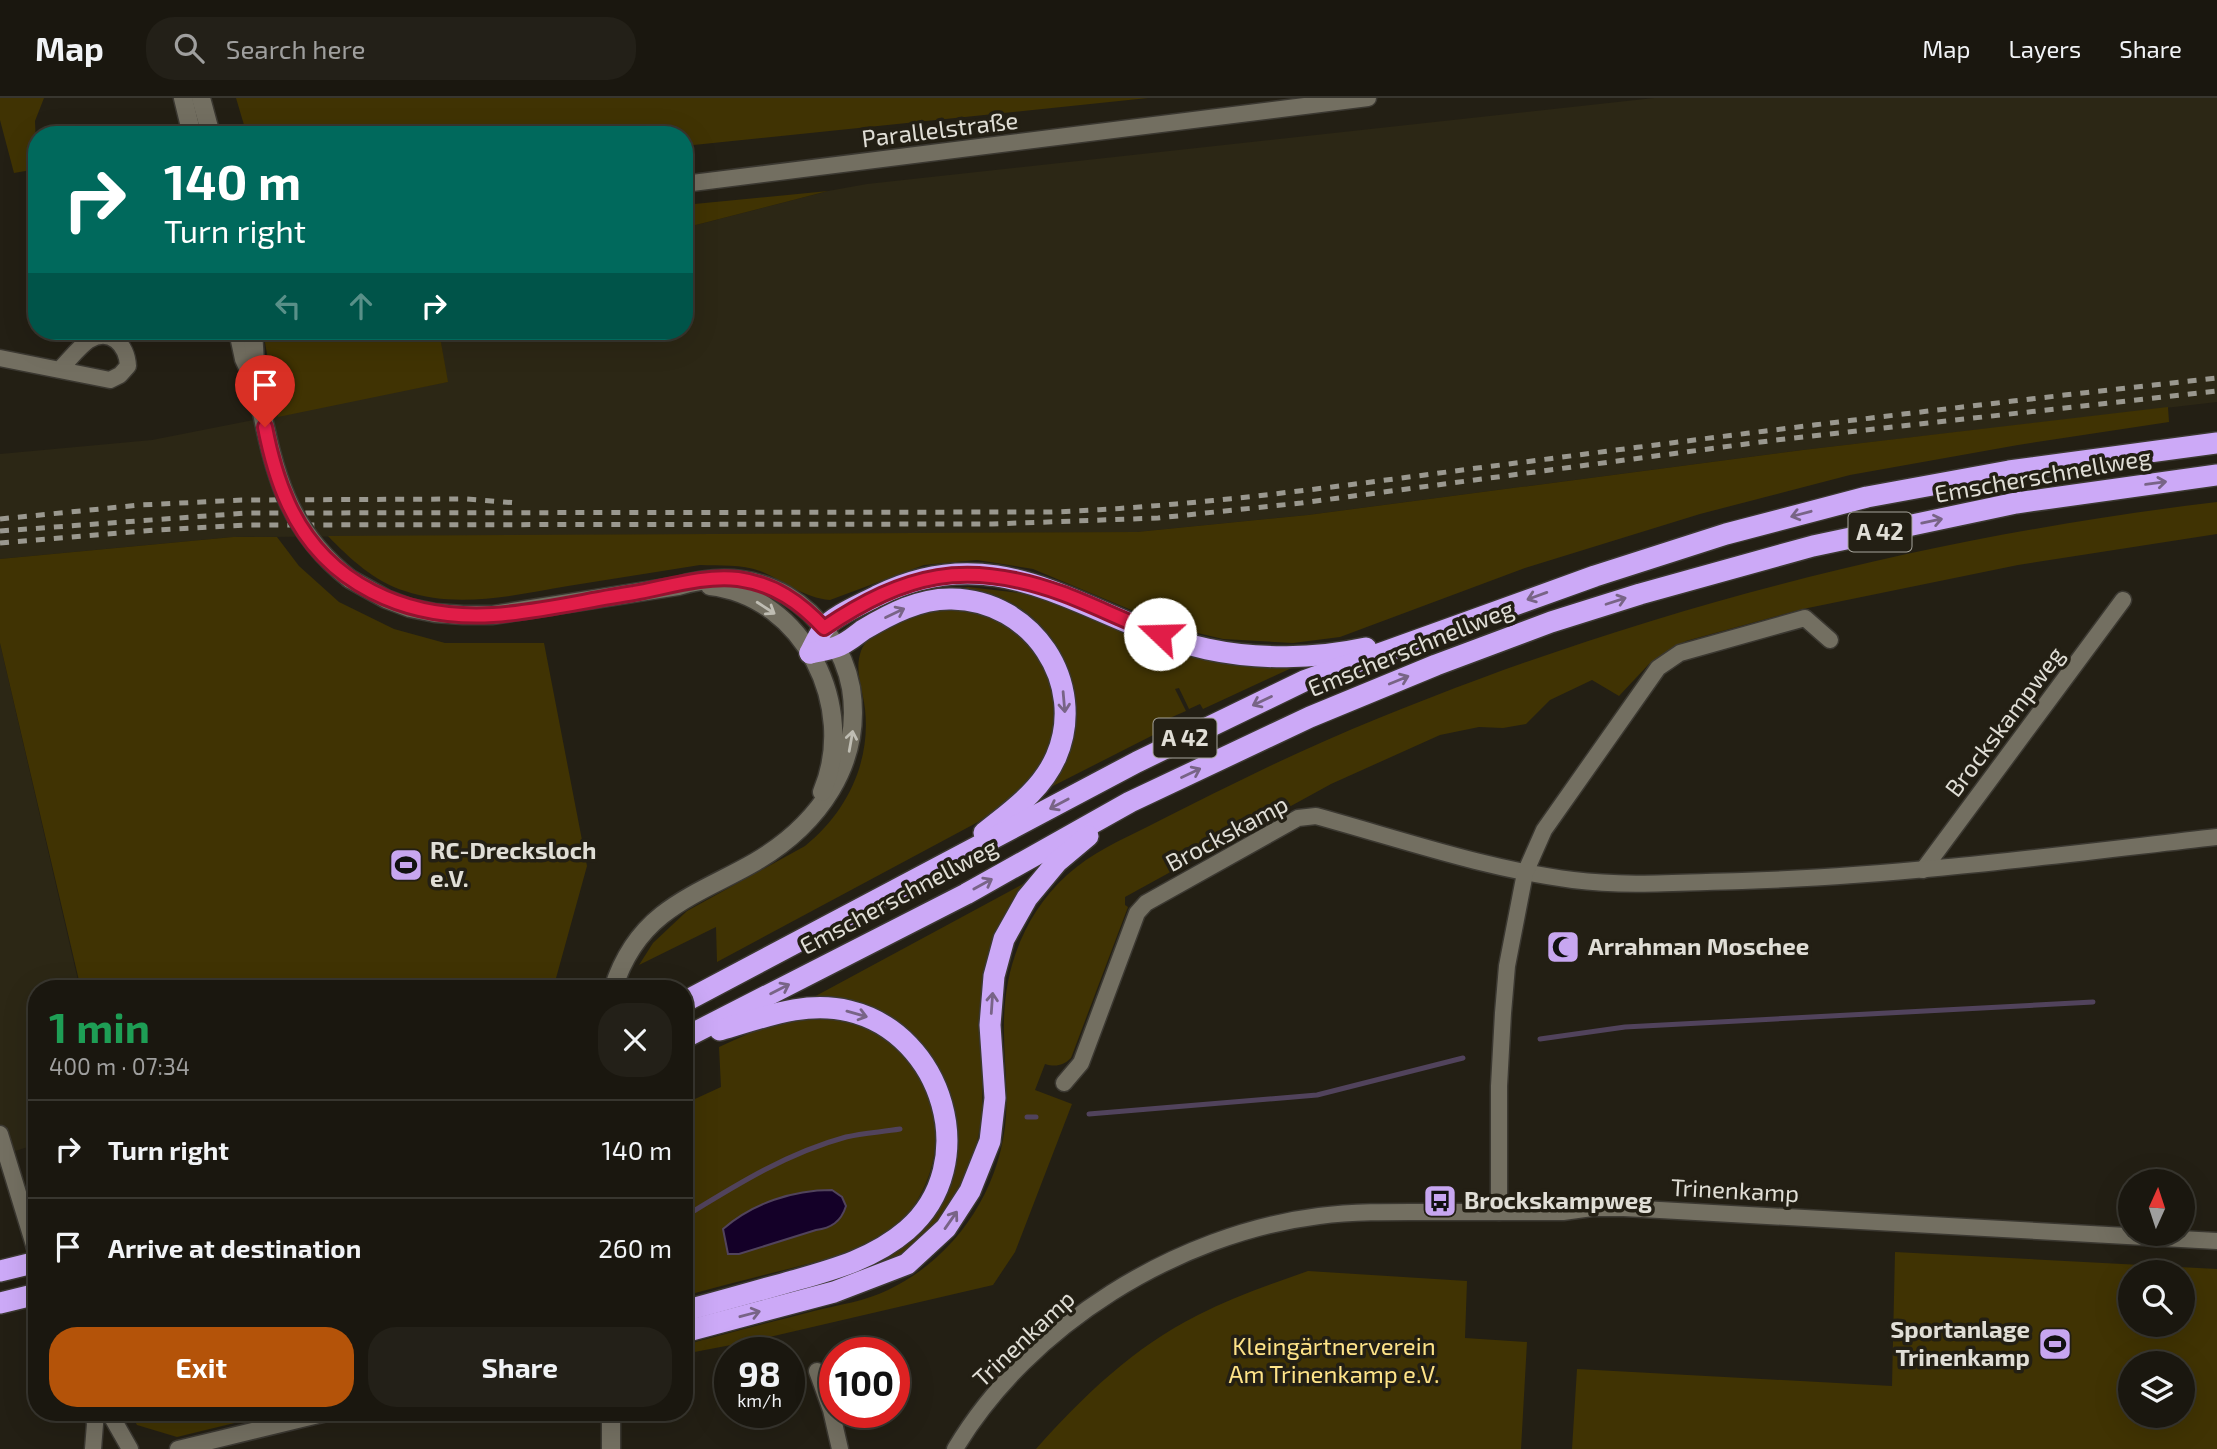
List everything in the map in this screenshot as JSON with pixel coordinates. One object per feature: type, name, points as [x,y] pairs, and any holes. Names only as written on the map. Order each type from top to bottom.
[{"type":"highway","name":"Emscherschnellweg","points":[[693,998],[1137,762],[1304,681],[1594,576],[1727,534],[1867,497],[2009,471],[2217,443]]},
{"type":"highway","name":"Emscherschnellweg","points":[[693,1036],[719,1025],[966,894],[1130,802],[1310,717],[1436,665],[1551,622],[1813,546],[2016,503],[2217,475]]},
{"type":"highway","points":[[810,653],[824,628],[852,609],[899,586],[940,576],[982,574],[1023,580],[1171,638],[1227,653],[1276,656],[1331,654],[1440,632]]},
{"type":"highway","points":[[810,653],[836,647],[876,622],[915,604],[941,599],[967,600],[1004,611],[1026,626],[1044,646],[1057,669],[1064,694],[1065,720],[1060,746],[1049,770],[1021,803],[941,867]]},
{"type":"highway","points":[[693,1330],[834,1292],[907,1264],[946,1228],[970,1191],[990,1141],[995,1098],[991,1013],[994,976],[1004,939],[1027,898],[1057,862],[1130,802]]},
{"type":"highway","points":[[693,1308],[837,1268],[876,1252],[909,1228],[922,1214],[941,1178],[948,1136],[946,1115],[932,1076],[921,1059],[891,1028],[871,1018],[830,1007],[806,1007],[719,1025]]},
{"type":"highway","points":[[1,1271],[28,1264]]},
{"type":"highway","points":[[0,1303],[28,1296]]},
{"type":"main road","points":[[183,98],[190,126]]},
{"type":"main road","points":[[201,98],[209,126]]},
{"type":"main road","points":[[239,340],[244,359],[256,385]]},
{"type":"main road","points":[[254,340],[256,385],[270,449],[288,505],[303,530],[324,556],[350,579],[386,599],[410,608],[463,615],[493,615],[718,578],[758,583],[794,600],[824,628],[836,647],[849,679],[853,701],[852,739],[841,775],[821,808],[793,835],[756,862],[683,900],[663,914],[636,942],[616,980]]},
{"type":"main road","points":[[678,586],[717,587],[754,600],[786,622],[810,653],[827,688],[833,747],[828,776],[807,821]]},
{"type":"main road","points":[[611,1421],[611,1449]]},
{"type":"street","name":"Parallelstraße","points":[[693,183],[1368,98]]},
{"type":"street","points":[[0,358],[60,369]]},
{"type":"street","name":"Brockskampweg","points":[[1923,870],[2123,600]]},
{"type":"street","points":[[1499,1212],[1499,1086],[1507,966],[1525,873],[1544,830],[1658,668],[1680,653],[1805,618],[1829,640]]},
{"type":"street","name":"Brockskamp","points":[[1064,1083],[1081,1063],[1137,913],[1146,903],[1298,818],[1316,816],[1525,873]]},
{"type":"street","points":[[1525,873],[1576,880],[1656,883],[1812,879],[1923,870],[2217,837]]},
{"type":"street","points":[[0,1134],[28,1226]]},
{"type":"street","name":"Trinenkamp","points":[[955,1449],[986,1403],[1065,1326],[1137,1276],[1214,1241],[1317,1216],[1363,1212],[1563,1212],[1602,1208],[2217,1241]]},
{"type":"street","points":[[817,1371],[831,1410],[840,1449]]},
{"type":"street","points":[[93,1449],[95,1421]]},
{"type":"street","points":[[115,1421],[130,1449]]},
{"type":"street","points":[[178,1449],[294,1421]]},
{"type":"shaded area","points":[[1654,98],[2217,98],[2217,402],[1803,450],[1308,515],[1137,532],[233,537],[0,559],[0,454],[152,440],[447,382],[440,340],[693,340],[693,226],[828,191],[867,184]]},
{"type":"shaded area","points":[[0,643],[78,980],[28,980],[28,1147],[0,1156]]},
{"type":"shaded area","points":[[832,1190],[842,1197],[846,1206],[831,1226],[739,1254],[728,1254],[723,1229],[747,1212],[788,1195]]},
{"type":"green space","points":[[0,98],[44,98],[35,126],[28,126],[28,171],[14,173],[0,120]]},
{"type":"green space","points":[[236,98],[1148,98],[693,145],[693,126],[244,126]]},
{"type":"green space","points":[[828,191],[693,226],[693,204]]},
{"type":"green space","points":[[265,340],[441,340],[448,382],[278,417]]},
{"type":"green space","points":[[2168,407],[2169,422],[1850,475],[1700,514],[1525,568],[1340,637],[1293,643],[1223,639],[1172,627],[1033,569],[977,560],[924,565],[830,600],[803,593],[753,569],[700,565],[486,599],[445,599],[405,591],[383,582],[354,561],[328,536],[1137,532],[1308,515],[1803,450]]},
{"type":"green space","points":[[2217,502],[2217,534],[2018,565],[1803,609],[1686,641],[1649,664],[1619,696],[1592,680],[1550,700],[1526,724],[1503,728],[1479,727],[1440,735],[1331,784],[1125,897],[1125,905],[1128,907],[1071,1058],[1059,1065],[1045,1064],[1035,1090],[1072,1104],[1015,1252],[993,1285],[769,1337],[715,1337],[861,1300],[888,1290],[934,1260],[970,1219],[995,1170],[1002,1143],[1006,1116],[1005,999],[1014,960],[1029,923],[1040,906],[1067,875],[1086,860],[1265,768],[1357,727],[1572,646],[1753,592],[1845,568],[2030,530]]},
{"type":"green space","points":[[233,537],[277,537],[299,566],[339,602],[394,629],[445,643],[544,643],[587,866],[555,980],[79,980],[0,643],[0,559]]},
{"type":"green space","points":[[968,587],[1020,593],[1298,665],[1203,709],[1200,704],[1189,709],[1179,688],[1175,689],[1186,711],[1165,720],[1169,727],[1049,788],[1069,750],[1076,722],[1076,700],[1063,657],[1037,621],[1019,607],[989,593],[957,589]]},
{"type":"green space","points":[[937,609],[966,609],[1017,631],[1034,650],[1050,681],[1054,698],[1054,732],[1042,765],[1029,782],[978,822],[717,962],[716,927],[639,965],[653,943],[687,911],[805,846],[833,818],[853,785],[864,749],[865,709],[858,665],[865,643],[881,630],[914,615]]},
{"type":"green space","points":[[1023,884],[1024,887],[995,940],[984,974],[980,1024],[982,1108],[974,1153],[966,1176],[942,1218],[909,1252],[889,1263],[854,1275],[882,1260],[918,1233],[953,1108],[937,1068],[913,1037],[812,998]]},
{"type":"green space","points":[[817,1016],[853,1021],[873,1029],[894,1044],[923,1083],[931,1105],[935,1152],[929,1176],[907,1216],[882,1238],[827,1259],[693,1294],[693,1100],[721,1087],[719,1047],[767,1025]]},
{"type":"green space","name":"Sportanlage Trinenkamp","points":[[1895,1252],[2118,1264],[2118,1337],[2195,1337],[2195,1268],[2217,1269],[2217,1449],[1572,1449],[1577,1369],[1892,1386]]},
{"type":"green space","name":"Kleingärtnerverein Am Trinenkamp e.V.","points":[[1308,1271],[1467,1281],[1465,1338],[1527,1342],[1521,1449],[1036,1449],[1091,1392],[1152,1342],[1211,1308]]},
{"type":"green space","points":[[714,1337],[714,1348],[693,1352],[693,1343]]},
{"type":"green space","points":[[135,1421],[243,1421],[177,1437],[137,1425]]},
{"type":"waterway","points":[[1540,1039],[1625,1027],[2093,1002]]},
{"type":"waterway","points":[[1089,1114],[1317,1095],[1463,1058]]},
{"type":"waterway","points":[[1027,1117],[1036,1117]]},
{"type":"waterway","points":[[693,1212],[743,1182],[803,1152],[846,1137],[900,1129]]},
{"type":"railway","points":[[0,531],[247,513],[1052,512],[1112,509],[1293,492],[1789,428],[2217,378]]},
{"type":"railway","points":[[0,543],[248,525],[992,524],[1158,518],[1301,503],[1776,440],[2217,391]]},
{"type":"railway","points":[[0,519],[140,505],[242,500],[466,499],[517,503]]},
{"type":"place","name":"RC-Drecksloch e.V.","points":[[406,865]]},
{"type":"place","name":"Arrahman Moschee","points":[[1563,947]]},
{"type":"place","name":"Brockskampweg","points":[[1440,1201]]},
{"type":"place","name":"Sportanlage Trinenkamp","points":[[2055,1344]]},
{"type":"route","points":[[265,427],[280,484],[288,505],[303,530],[324,556],[350,579],[386,599],[410,608],[435,613],[493,615],[718,578],[758,583],[777,590],[794,600],[824,628],[852,609],[899,586],[940,576],[982,574],[1023,580],[1080,600],[1160,634]]}]
